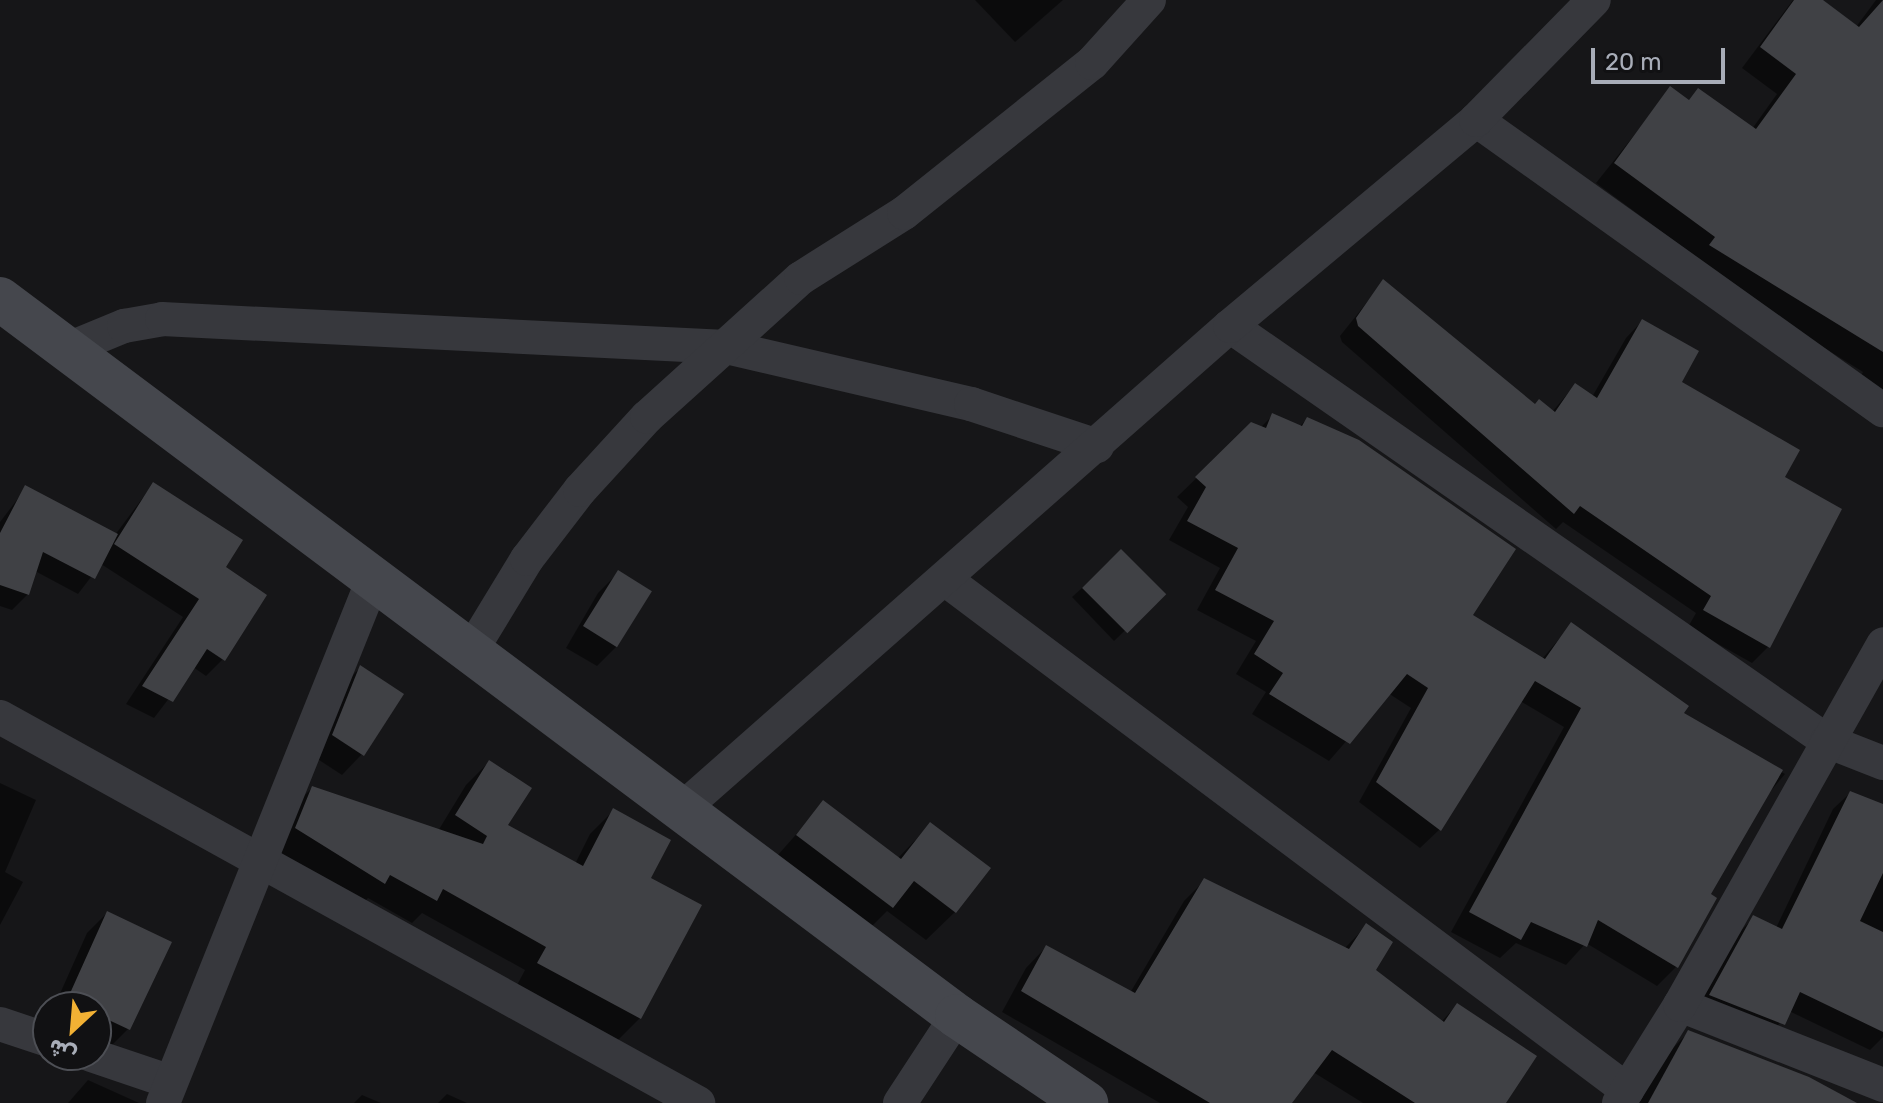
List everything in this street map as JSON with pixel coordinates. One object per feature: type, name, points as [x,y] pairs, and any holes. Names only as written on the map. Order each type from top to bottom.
[{"type":"street","points":[[471,651],[527,559],[580,490],[647,417],[801,278],[904,213],[1092,63],[1149,0]]},
{"type":"street","points":[[682,809],[946,580],[1230,326],[1476,120],[1594,0]]},
{"type":"street","points":[[1476,120],[1883,410]]},
{"type":"street","points":[[0,299],[957,1016],[1086,1103]]},
{"type":"street","points":[[68,349],[124,326],[162,319],[726,347],[971,404],[1097,446]]},
{"type":"street","points":[[1230,326],[1827,741],[1883,763]]},
{"type":"street","points":[[112,1066],[167,1093],[374,577]]},
{"type":"street","points":[[946,580],[1623,1096],[1680,1005],[1883,644]]},
{"type":"street","points":[[0,717],[698,1103]]},
{"type":"street","points":[[1680,1005],[1883,1085]]},
{"type":"street","points":[[900,1103],[957,1016]]},
{"type":"street","points":[[0,1024],[32,1035]]},
{"type":"building","points":[[1794,0],[1823,0],[1859,27],[1883,0],[1883,352],[1709,245],[1715,237],[1614,163],[1670,86],[1689,100],[1698,88],[1756,129],[1796,74],[1760,47]]},
{"type":"building","points":[[1383,279],[1535,404],[1539,399],[1555,412],[1575,383],[1597,398],[1642,319],[1699,351],[1682,382],[1800,450],[1785,477],[1842,509],[1770,648],[1703,610],[1711,596],[1580,506],[1574,514],[1358,326],[1356,318]]},
{"type":"building","points":[[1272,413],[1302,426],[1307,417],[1359,440],[1516,549],[1473,615],[1545,659],[1571,622],[1689,706],[1684,713],[1783,770],[1711,894],[1717,898],[1678,968],[1598,920],[1587,947],[1531,922],[1521,940],[1469,912],[1581,708],[1535,681],[1441,831],[1376,782],[1428,688],[1407,674],[1350,744],[1269,694],[1283,673],[1254,654],[1274,621],[1215,590],[1238,548],[1187,521],[1206,487],[1195,477],[1251,422],[1266,428]]},
{"type":"building","points":[[153,482],[243,540],[226,567],[267,595],[225,661],[207,649],[173,702],[142,686],[199,599],[114,544]]},
{"type":"building","points":[[25,485],[118,534],[95,579],[43,552],[29,595],[0,585],[0,533]]},
{"type":"building","points":[[1121,549],[1166,594],[1127,633],[1082,588]]},
{"type":"building","points":[[618,570],[652,591],[617,647],[583,626]]},
{"type":"building","points":[[360,665],[404,694],[364,756],[332,735]]},
{"type":"building","points":[[489,760],[532,788],[508,825],[583,866],[613,808],[671,840],[651,878],[702,905],[641,1019],[537,963],[546,947],[443,889],[437,901],[390,875],[385,884],[295,828],[312,786],[483,844],[487,836],[455,815]]},
{"type":"building","points":[[1850,791],[1883,804],[1883,873],[1860,921],[1883,932],[1883,1032],[1800,992],[1785,1025],[1709,995],[1753,915],[1782,929]]},
{"type":"building","points":[[823,800],[901,859],[930,822],[991,868],[956,913],[914,881],[893,908],[796,835]]},
{"type":"building","points":[[1204,878],[1349,949],[1366,923],[1393,942],[1376,970],[1444,1022],[1457,1003],[1537,1056],[1506,1103],[1415,1103],[1332,1050],[1292,1103],[1210,1103],[1021,991],[1046,945],[1135,993]]},
{"type":"building","points":[[107,911],[172,942],[130,1030],[112,1022],[112,991],[71,991]]},
{"type":"building","points":[[1688,1030],[1809,1077],[1857,1103],[1648,1103]]}]
